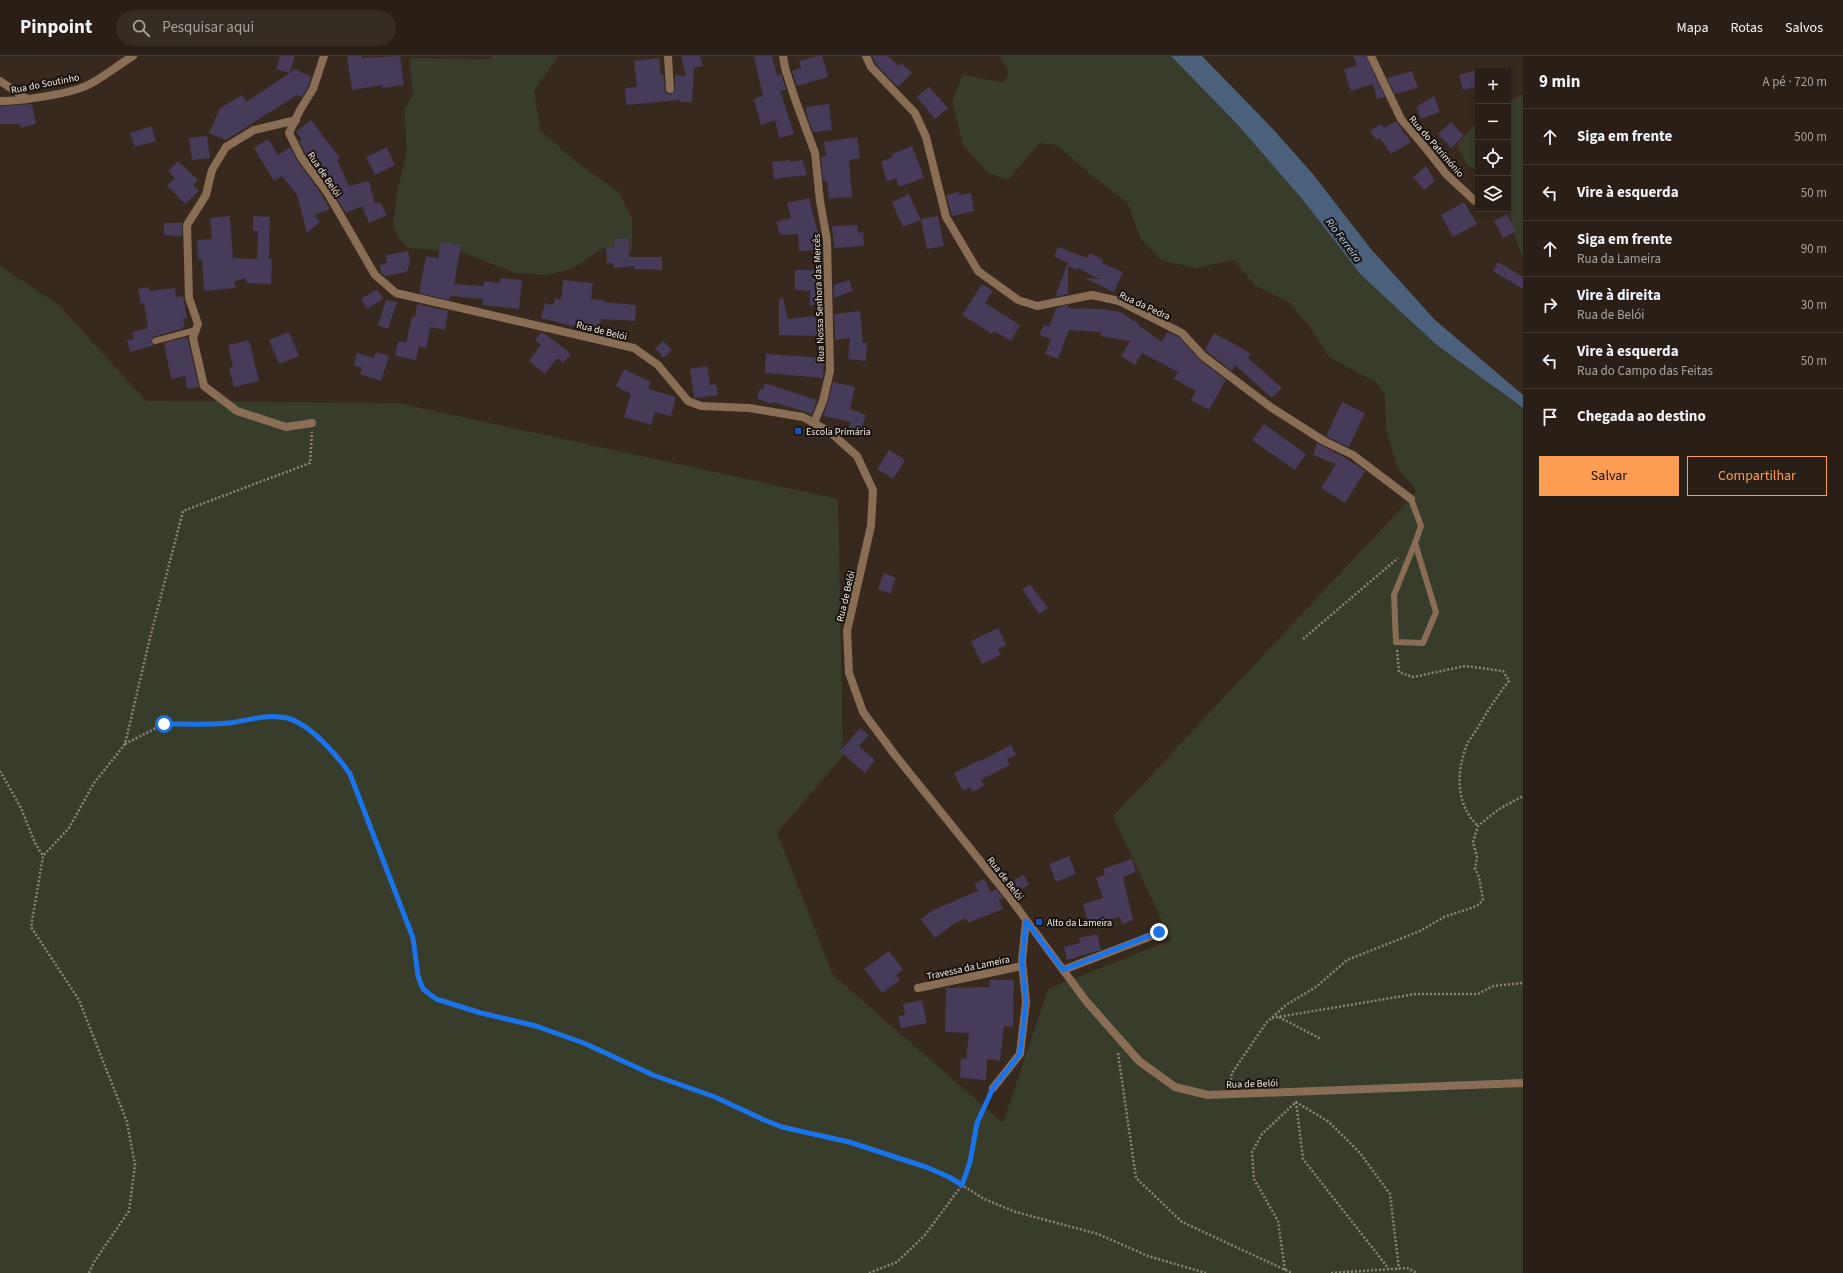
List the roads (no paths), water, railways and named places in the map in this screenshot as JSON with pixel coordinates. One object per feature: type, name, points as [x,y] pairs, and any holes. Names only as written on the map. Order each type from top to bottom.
[{"type":"street","name":"Rua do Soutinho","points":[[0,101],[27,99],[88,85],[133,56]]},
{"type":"street","name":"Rua de Belói","points":[[324,56],[313,88],[289,133],[301,157],[327,192],[375,275],[396,293],[634,348],[658,365],[688,401],[701,406],[757,409],[803,417],[830,432],[857,456],[873,490],[871,526],[847,631],[849,673],[863,712],[895,755],[1026,921],[1086,1001],[1139,1061],[1175,1087],[1208,1095],[1523,1083]]},
{"type":"street","points":[[668,56],[670,89]]},
{"type":"street","name":"Rua Nossa Senhora das Mercês","points":[[783,56],[791,87],[816,153],[820,201],[827,240],[830,371],[823,401],[814,423]]},
{"type":"street","name":"Rua da Pedra","points":[[866,56],[871,67],[915,113],[926,136],[946,217],[978,271],[1018,300],[1037,306],[1092,296],[1120,301],[1182,333],[1202,356],[1272,408],[1324,441],[1353,455],[1411,499]]},
{"type":"street","name":"Rua do Património","points":[[1371,56],[1401,119],[1446,174],[1475,201]]},
{"type":"street","points":[[0,81],[27,99]]},
{"type":"street","points":[[296,120],[254,130],[226,147],[212,170],[206,195],[187,225],[189,298],[198,324],[193,338],[204,386],[237,411],[286,427],[312,423]]},
{"type":"street","points":[[993,1088],[1020,1054],[1026,1002],[1022,966],[1026,921]]},
{"type":"street","points":[[1063,970],[1159,932]]},
{"type":"street","name":"Travessa da Lameira","points":[[918,988],[1022,966]]},
{"type":"lane","points":[[155,341],[196,330]]},
{"type":"lane","points":[[1411,499],[1421,526],[1394,595],[1396,642],[1423,644],[1436,612],[1415,543]]},
{"type":"water","name":"Rio Ferreira","points":[[1171,56],[1202,56],[1272,128],[1312,173],[1371,249],[1435,320],[1523,395],[1523,408],[1437,345],[1361,275],[1303,200],[1237,124]]},
{"type":"place","name":"Escola Primária","points":[[798,431]]},
{"type":"place","name":"Alto da Lameira","points":[[1039,922]]}]
